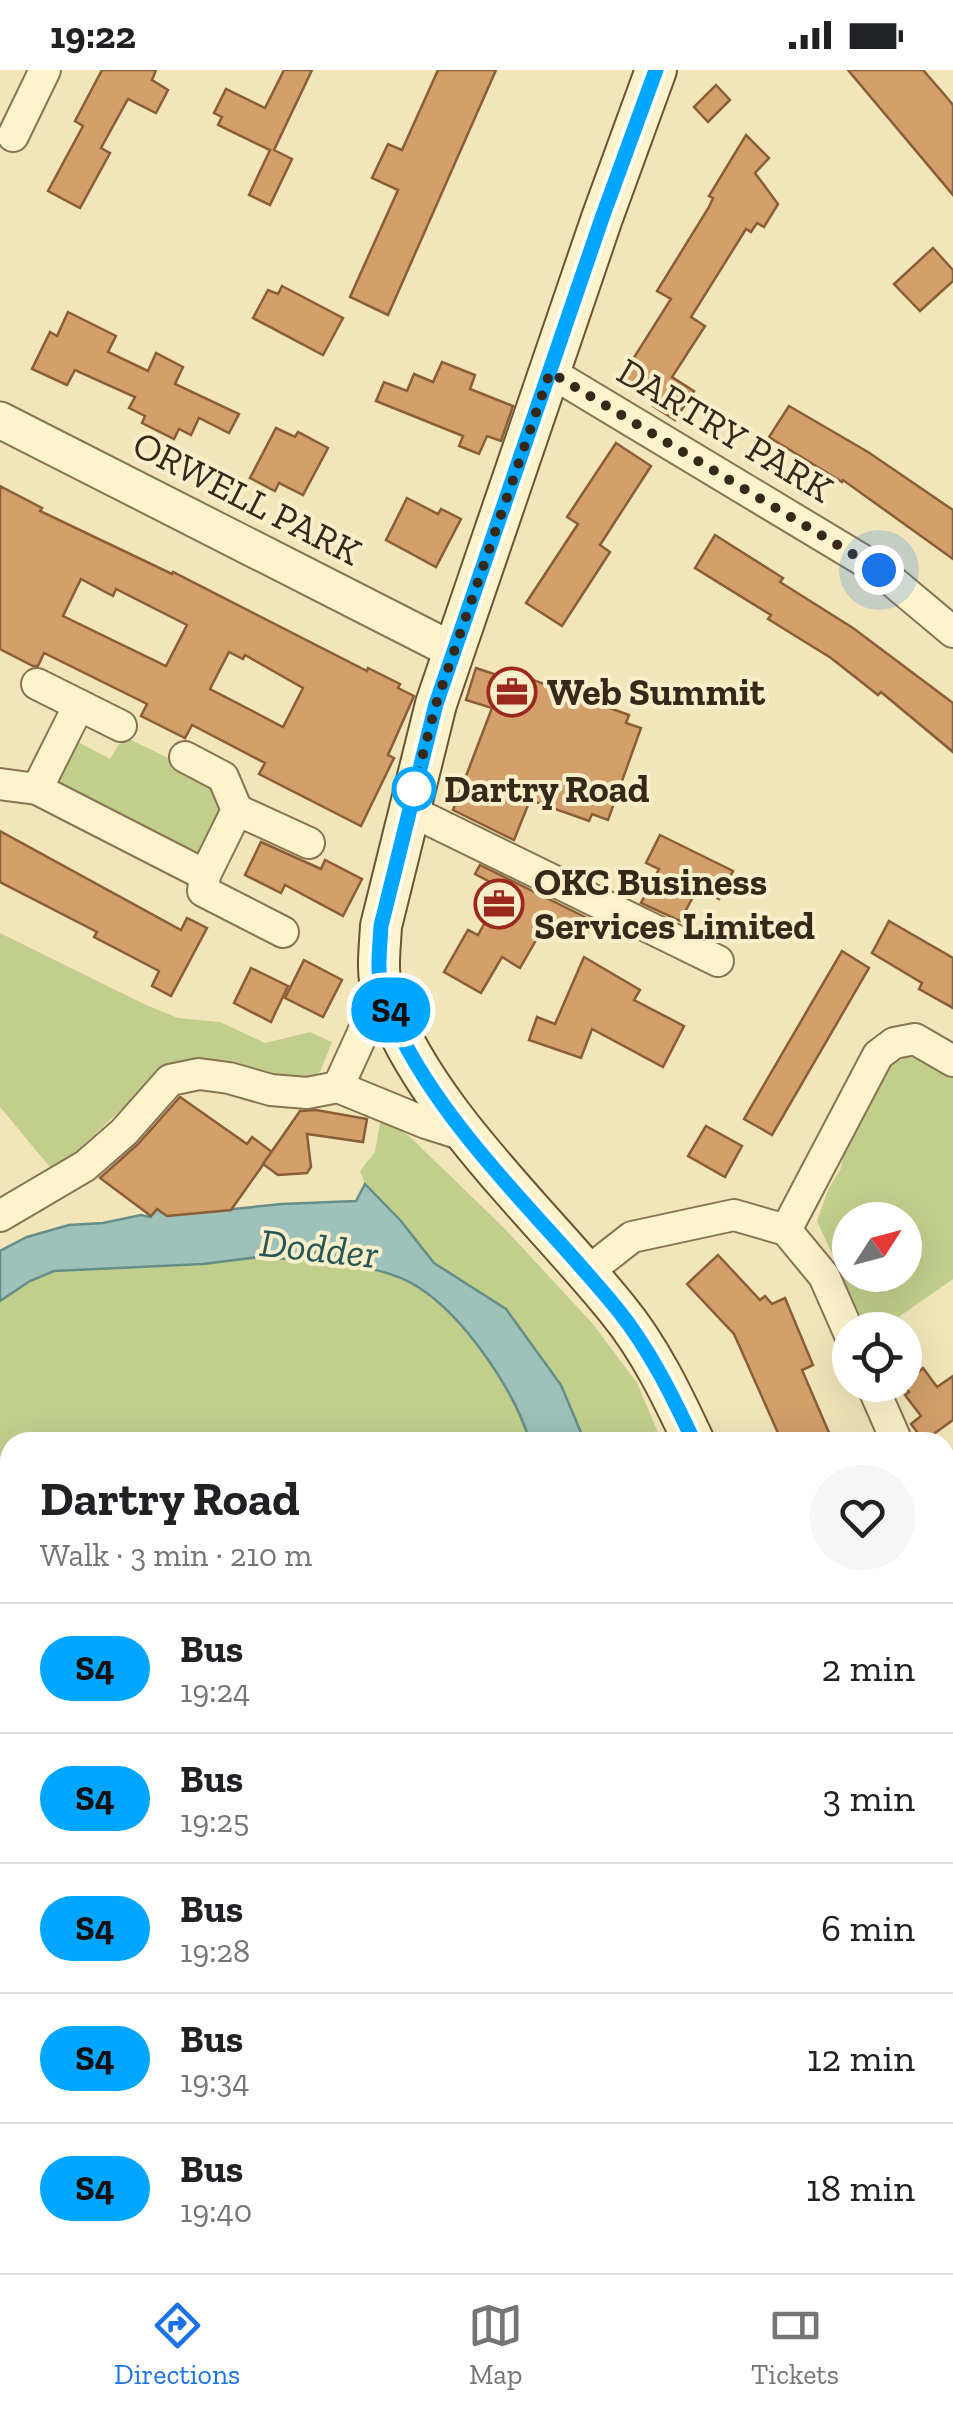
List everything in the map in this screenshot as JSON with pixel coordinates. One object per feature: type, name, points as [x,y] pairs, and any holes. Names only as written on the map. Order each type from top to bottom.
[{"type":"main road","points":[[656,70],[436,704],[381,926],[378,962],[382,991],[405,1042],[470,1137],[620,1312],[649,1356],[689,1432]]},
{"type":"street","points":[[13,136],[46,70]]},
{"type":"street","name":"DARTRY PARK","points":[[550,372],[879,570],[953,632]]},
{"type":"street","name":"ORWELL PARK","points":[[0,420],[454,652]]},
{"type":"street","points":[[37,684],[121,726]]},
{"type":"street","points":[[38,789],[79,705]]},
{"type":"street","points":[[186,757],[223,777],[237,810],[309,843]]},
{"type":"street","points":[[0,784],[38,789],[204,875]]},
{"type":"street","points":[[237,810],[204,875],[203,891],[283,932]]},
{"type":"street","points":[[409,810],[718,961]]},
{"type":"street","points":[[338,1087],[382,991]]},
{"type":"street","points":[[786,1230],[878,1054],[894,1043],[915,1039],[953,1061]]},
{"type":"street","points":[[0,1216],[85,1166],[124,1132],[170,1080],[200,1074],[271,1090],[307,1093],[338,1087],[470,1137]]},
{"type":"street","points":[[586,1273],[632,1237],[734,1215],[786,1230],[824,1276],[840,1312]]},
{"type":"street","points":[[879,1402],[893,1432]]},
{"type":"green space","points":[[129,739],[216,781],[228,802],[202,860],[54,786],[76,741],[110,759],[119,744]]},
{"type":"green space","points":[[0,933],[178,1018],[220,1022],[265,1043],[310,1032],[332,1042],[320,1072],[306,1083],[140,1092],[54,1172],[0,1107]]},
{"type":"green space","points":[[907,1056],[931,1061],[953,1074],[953,1279],[906,1312],[859,1312],[850,1292],[922,1292],[922,1202],[832,1202],[832,1254],[817,1221],[841,1168],[846,1139],[886,1068]]},
{"type":"green space","points":[[380,1123],[394,1126],[504,1228],[593,1324],[637,1383],[658,1432],[581,1432],[561,1385],[506,1309],[434,1263],[365,1184],[360,1171],[375,1152]]},
{"type":"green space","points":[[319,1250],[329,1262],[398,1277],[436,1300],[486,1356],[513,1400],[526,1432],[0,1432],[0,1301],[30,1281],[54,1271],[203,1264],[259,1257],[302,1260]]},
{"type":"water","name":"Dodder","points":[[365,1184],[434,1263],[506,1309],[561,1385],[581,1432],[526,1432],[513,1400],[486,1356],[435,1300],[398,1277],[329,1261],[319,1250],[302,1260],[259,1257],[203,1264],[54,1271],[0,1301],[0,1251],[27,1237],[69,1225],[150,1217],[157,1209],[184,1214],[356,1201]]},
{"type":"building","points":[[102,70],[156,70],[152,80],[168,90],[156,113],[128,99],[101,148],[110,153],[80,208],[48,191],[83,126],[75,121]]},
{"type":"building","points":[[284,70],[312,70],[274,150],[292,159],[270,205],[249,195],[270,150],[218,125],[222,117],[214,113],[226,89],[265,108]]},
{"type":"building","points":[[438,70],[496,70],[388,315],[350,297],[398,190],[372,178],[388,144],[402,150]]},
{"type":"building","points":[[848,70],[923,70],[943,93],[953,105],[953,195]]},
{"type":"building","points":[[716,85],[730,100],[708,122],[694,107]]},
{"type":"building","points":[[746,135],[769,158],[755,173],[778,204],[764,227],[757,223],[751,232],[746,229],[691,317],[705,326],[672,377],[694,391],[675,420],[653,406],[657,400],[621,378],[671,299],[657,291],[709,207],[713,198],[709,196]]},
{"type":"building","points":[[933,248],[953,270],[953,281],[920,311],[894,284]]},
{"type":"building","points":[[282,286],[343,318],[323,355],[253,318],[268,290],[278,294]]},
{"type":"building","points":[[68,312],[116,336],[108,352],[148,371],[156,353],[183,367],[175,384],[239,414],[229,433],[199,418],[191,435],[179,429],[174,439],[142,423],[145,416],[129,408],[135,397],[75,370],[67,385],[32,369],[50,332],[57,336]]},
{"type":"building","points":[[442,362],[475,375],[470,389],[513,406],[501,441],[487,436],[479,454],[459,446],[463,436],[376,401],[384,382],[407,391],[414,374],[433,382]]},
{"type":"building","points":[[789,406],[868,452],[953,510],[953,559],[843,480],[769,437]]},
{"type":"building","points":[[276,428],[295,437],[298,432],[328,448],[303,495],[279,483],[275,491],[250,478]]},
{"type":"building","points":[[616,443],[651,466],[600,545],[610,552],[562,626],[526,603],[578,524],[567,517]]},
{"type":"building","points":[[0,486],[42,508],[40,511],[400,684],[398,688],[414,696],[388,755],[394,758],[361,826],[259,774],[265,763],[192,725],[185,738],[141,716],[147,704],[44,653],[38,666],[33,666],[0,649]],"holes":[[[81,579],[113,596],[116,589],[187,625],[166,666],[63,616]],[[229,652],[243,659],[245,655],[303,688],[283,727],[210,689]]]},
{"type":"building","points":[[407,498],[438,514],[441,509],[461,519],[436,567],[386,540]]},
{"type":"building","points":[[715,535],[783,578],[780,582],[853,628],[953,703],[953,752],[881,692],[878,695],[831,658],[768,619],[771,615],[695,568]]},
{"type":"building","points":[[476,668],[503,677],[506,670],[629,715],[626,723],[641,728],[608,820],[592,814],[589,821],[530,800],[514,840],[453,810],[492,708],[466,700]]},
{"type":"building","points":[[0,831],[181,930],[187,918],[207,928],[171,996],[152,986],[159,971],[94,937],[97,932],[0,882]]},
{"type":"building","points":[[660,835],[733,871],[719,899],[698,888],[680,921],[641,903],[659,869],[646,863]]},
{"type":"building","points":[[261,842],[321,869],[325,860],[362,879],[343,916],[285,885],[281,893],[245,875]]},
{"type":"building","points":[[480,865],[593,921],[584,940],[547,921],[520,968],[502,957],[481,993],[444,972],[468,930],[478,935],[503,889],[475,874]]},
{"type":"building","points":[[889,921],[953,958],[953,1008],[919,989],[922,983],[872,953]]},
{"type":"building","points":[[842,951],[869,968],[772,1135],[744,1119]]},
{"type":"building","points":[[584,957],[640,990],[634,1000],[684,1026],[663,1067],[592,1029],[581,1058],[529,1040],[537,1017],[555,1024]]},
{"type":"building","points":[[304,960],[342,980],[323,1017],[285,998]]},
{"type":"building","points":[[251,968],[288,986],[271,1022],[234,1003]]},
{"type":"building","points":[[180,1097],[247,1144],[252,1137],[272,1152],[231,1210],[167,1216],[157,1209],[151,1216],[100,1178],[138,1144]]},
{"type":"building","points":[[300,1111],[367,1119],[363,1142],[307,1134],[311,1167],[307,1173],[278,1175],[263,1164]]},
{"type":"building","points":[[706,1126],[742,1146],[725,1177],[688,1156]]},
{"type":"building","points":[[718,1255],[760,1300],[765,1296],[772,1304],[785,1298],[813,1365],[802,1370],[829,1432],[778,1432],[734,1334],[687,1284]]},
{"type":"building","points":[[922,1369],[937,1387],[953,1376],[953,1420],[936,1432],[917,1432],[911,1424],[921,1416],[910,1402],[922,1402]]},
{"type":"bus line","name":"S4","points":[[656,70],[436,704],[381,926],[378,962],[382,991],[424,1074],[470,1137],[620,1312],[649,1356],[689,1432]]},
{"type":"place","name":"Web Summit","points":[[512,692]]},
{"type":"place","name":"Dartry Road","points":[[414,789]]},
{"type":"place","name":"OKC Business Services Limited","points":[[499,904]]},
{"type":"route","points":[[414,789],[436,704],[550,372],[879,570]]}]
